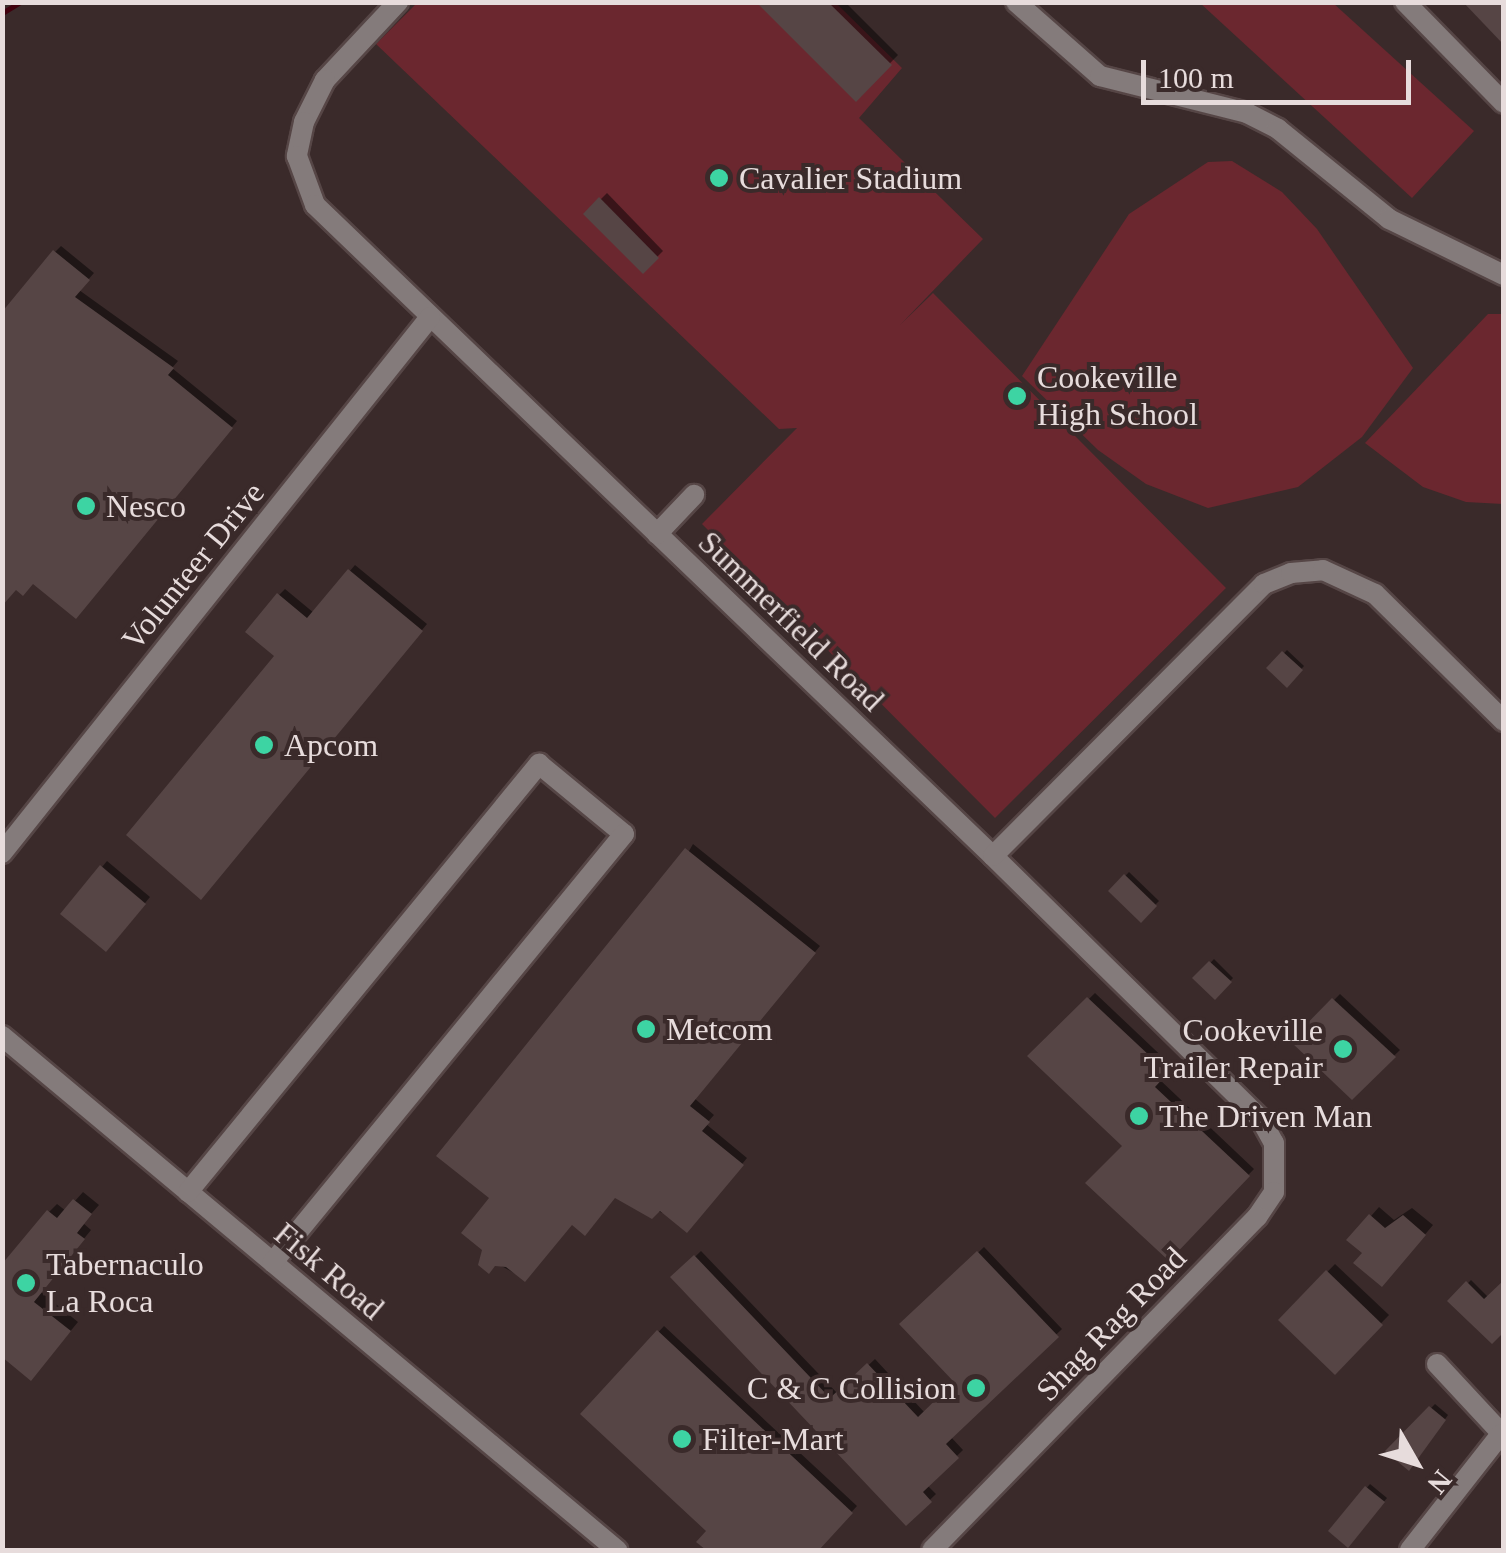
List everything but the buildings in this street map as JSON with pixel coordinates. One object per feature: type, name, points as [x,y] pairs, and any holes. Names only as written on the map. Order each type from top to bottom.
[{"type":"street","name":"Summerfield Road","points":[[398,2],[325,80],[304,122],[297,156],[315,205],[1260,1118]]},
{"type":"street","points":[[1016,2],[1100,76],[1247,113],[1278,129],[1389,219],[1504,275]]},
{"type":"street","points":[[1405,2],[1504,103]]},
{"type":"street","name":"Volunteer Drive","points":[[2,853],[430,318]]},
{"type":"street","points":[[657,534],[694,495]]},
{"type":"street","points":[[993,856],[1264,584],[1291,573],[1323,570],[1375,594],[1504,720]]},
{"type":"street","points":[[188,1192],[538,764],[624,834],[273,1262]]},
{"type":"street","name":"Fisk Road","points":[[2,1036],[617,1550]]},
{"type":"street","name":"Shag Rag Road","points":[[932,1550],[1257,1217],[1279,1170],[1260,1118]]},
{"type":"street","points":[[1410,1550],[1502,1435],[1438,1364]]},
{"type":"shaded area","points":[[417,3],[836,3],[902,68],[859,118],[983,239],[900,325],[933,293],[1226,588],[995,818],[702,524],[797,428],[779,429],[376,44]]},
{"type":"shaded area","points":[[1200,3],[1333,3],[1474,131],[1412,198]]},
{"type":"shaded area","points":[[1232,161],[1282,192],[1317,229],[1413,368],[1362,437],[1298,487],[1208,508],[1146,484],[1098,450],[1022,376],[1129,214],[1208,162]]},
{"type":"shaded area","points":[[1488,314],[1503,314],[1503,504],[1466,502],[1423,487],[1365,443]]},
{"type":"waterway","points":[[2,13],[20,2]]},
{"type":"place","name":"Cavalier Stadium","points":[[719,178]]},
{"type":"place","name":"Cookeville High School","points":[[1017,396]]},
{"type":"place","name":"Nesco","points":[[86,506]]},
{"type":"place","name":"Apcom","points":[[264,745]]},
{"type":"place","name":"Metcom","points":[[646,1029]]},
{"type":"place","name":"Cookeville Trailer Repair","points":[[1343,1049]]},
{"type":"place","name":"The Driven Man","points":[[1139,1116]]},
{"type":"place","name":"Tabernaculo La Roca","points":[[26,1283]]},
{"type":"place","name":"C & C Collision","points":[[976,1388]]},
{"type":"place","name":"Filter-Mart","points":[[682,1439]]}]
